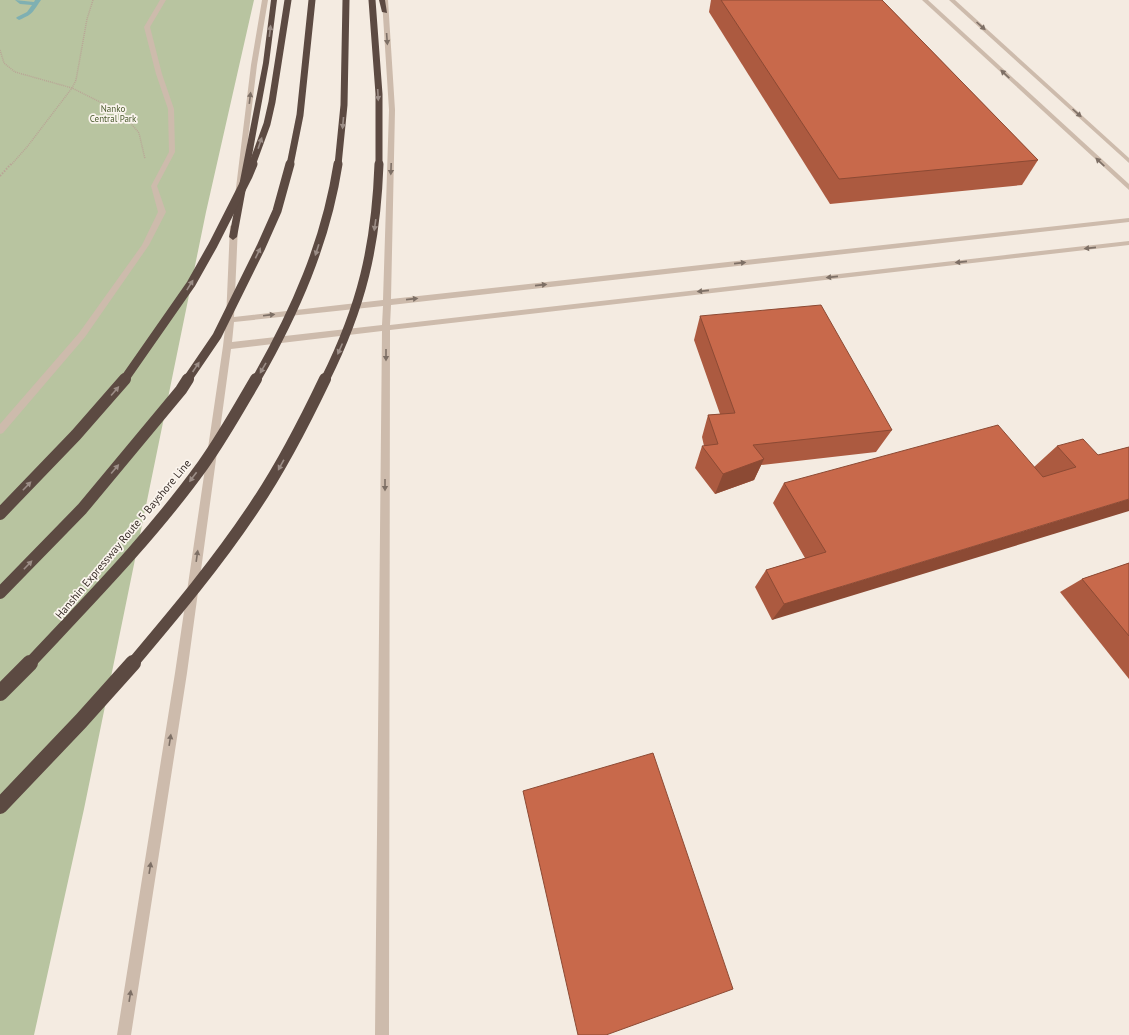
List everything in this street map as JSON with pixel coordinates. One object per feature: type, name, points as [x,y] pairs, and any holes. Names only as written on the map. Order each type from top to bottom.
[{"type":"highway","points":[[233,237],[266,63],[274,0]]},
{"type":"highway","points":[[0,514],[76,435],[128,376],[191,284],[213,245],[248,176],[267,124],[272,102],[288,0]]},
{"type":"highway","points":[[0,593],[82,509],[180,390],[217,336],[277,211],[287,178],[300,115],[312,0]]},
{"type":"highway","name":"Hanshin Expressway Route 5 Bayshore Line","points":[[0,693],[72,620],[195,476],[240,408],[276,344],[301,294],[318,250],[338,167],[345,85],[346,0]]},
{"type":"highway","points":[[0,806],[101,700],[173,615],[244,523],[278,470],[306,420],[330,372],[350,326],[363,285],[371,253],[376,219],[379,158],[379,111],[372,0]]},
{"type":"street","points":[[0,430],[82,335],[145,245],[162,212],[154,186],[172,152],[171,109],[147,27],[163,0]]},
{"type":"street","points":[[124,1035],[180,674],[227,346],[230,320],[233,237],[254,65],[264,0]]},
{"type":"street","points":[[382,1035],[386,327],[392,110],[384,0]]},
{"type":"street","points":[[925,0],[1129,188]]},
{"type":"street","points":[[952,0],[1129,161]]},
{"type":"street","points":[[230,320],[1129,220]]},
{"type":"street","points":[[227,346],[1129,243]]},
{"type":"path","points":[[0,176],[27,147],[72,88],[76,80],[87,19],[93,0]]},
{"type":"path","points":[[0,50],[4,63],[15,72],[72,88],[122,113],[139,133],[144,156],[154,186]]},
{"type":"green space","name":"Nanko Central Park","points":[[0,0],[254,0],[206,212],[84,809],[34,1035],[0,1035]]},
{"type":"building","points":[[721,0],[882,0],[1038,160],[839,179]]},
{"type":"building","points":[[821,305],[892,430],[753,445],[764,459],[723,474],[702,446],[718,444],[708,415],[735,413],[700,316]]},
{"type":"building","points":[[998,425],[1043,477],[1076,467],[1057,446],[1083,439],[1098,455],[1129,447],[1129,499],[784,604],[766,570],[826,552],[784,483]]},
{"type":"building","points":[[1129,563],[1129,636],[1082,579]]},
{"type":"building","points":[[653,753],[733,989],[606,1035],[578,1035],[523,791]]},
{"type":"waterway","points":[[18,0],[22,3],[35,4]]},
{"type":"waterway","points":[[35,4],[38,0]]},
{"type":"waterway","points":[[19,18],[29,13],[35,7],[35,4]]}]
